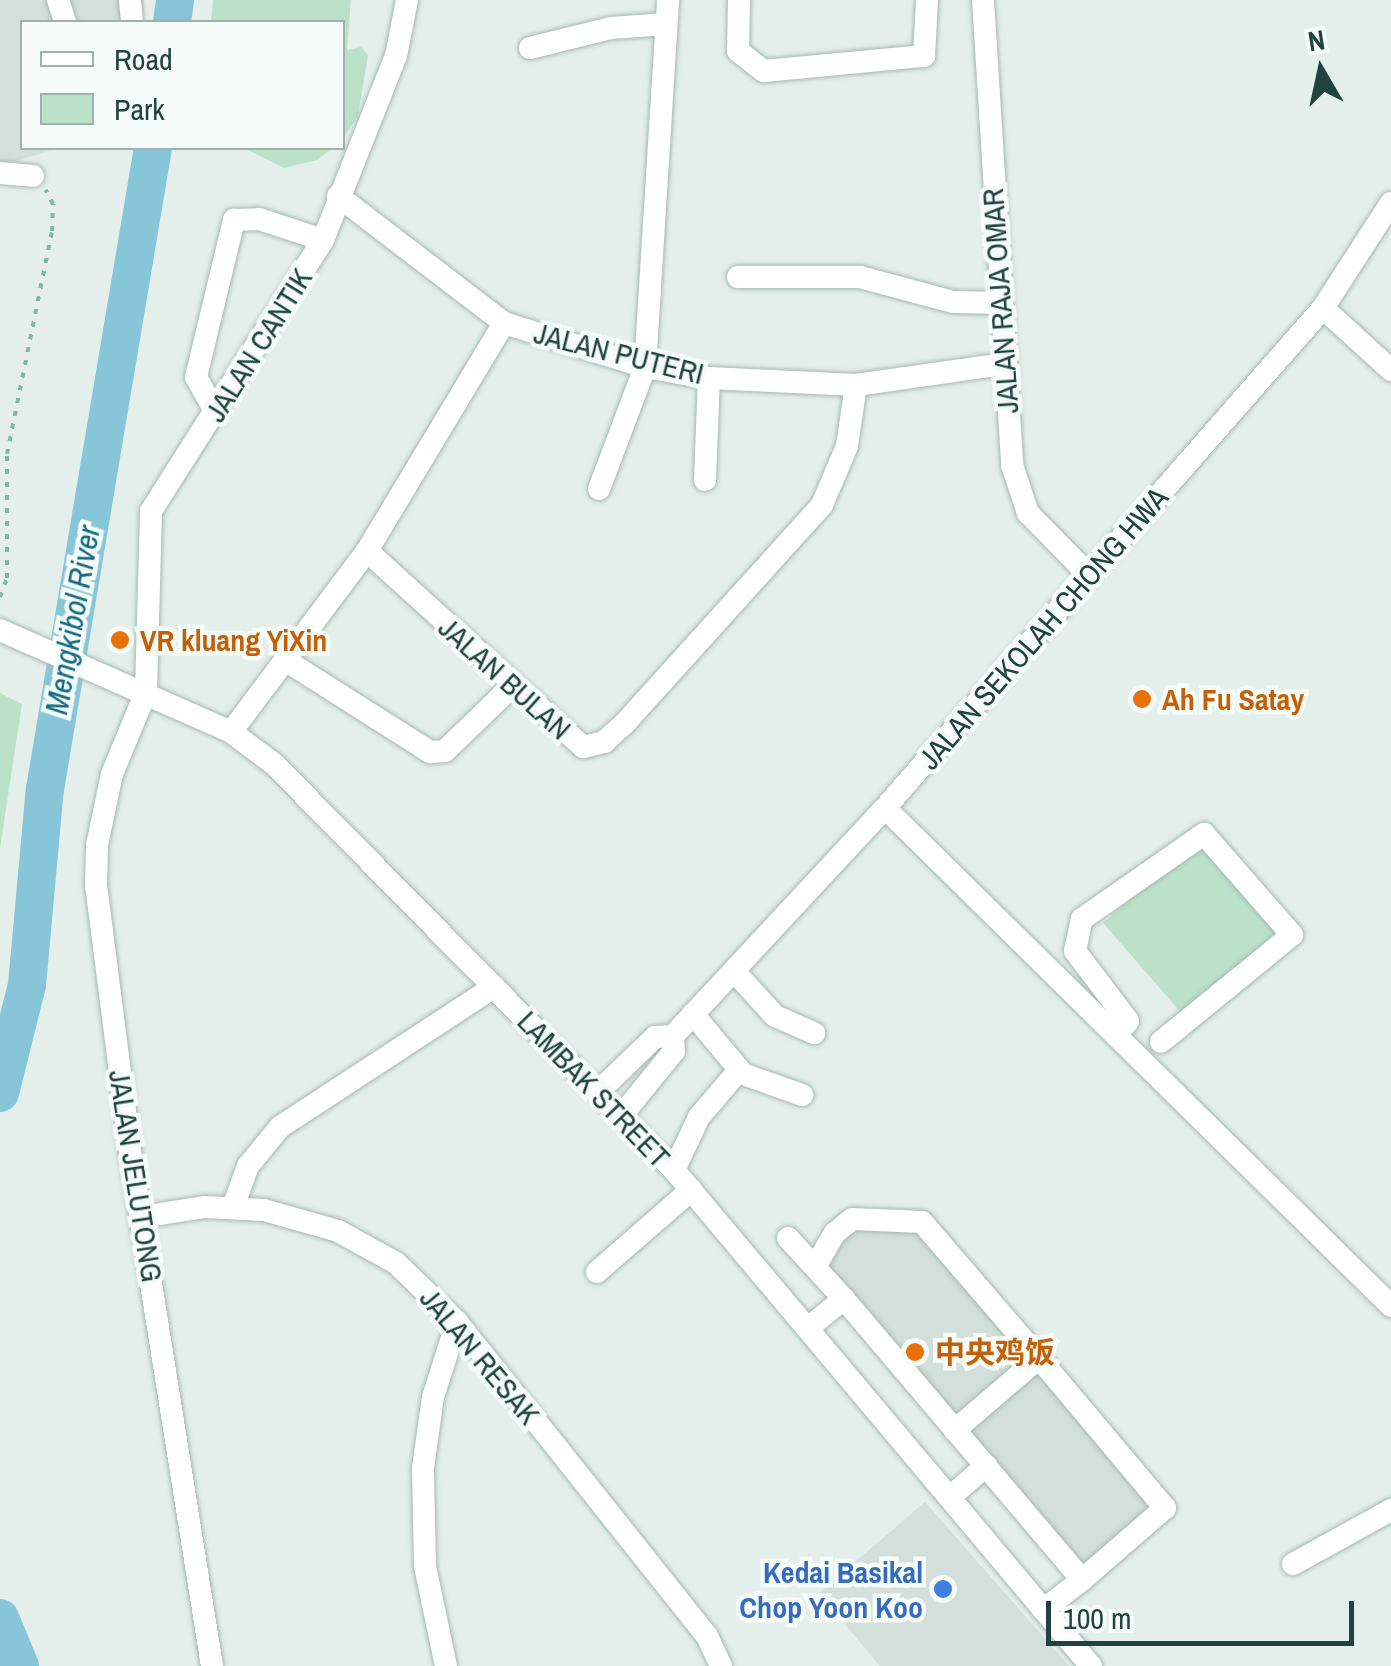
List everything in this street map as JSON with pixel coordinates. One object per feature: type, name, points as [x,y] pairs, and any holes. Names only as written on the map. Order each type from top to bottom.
[{"type":"street","name":"JALAN CANTIK","points":[[146,692],[151,511],[323,240],[381,99],[407,0]]},
{"type":"street","points":[[599,489],[645,366],[668,0]]},
{"type":"street","points":[[739,0],[738,51],[764,70],[924,56],[927,0]]},
{"type":"street","name":"JALAN RAJA OMAR","points":[[984,0],[998,303],[1012,465],[1028,514],[1088,574]]},
{"type":"street","points":[[530,48],[611,28],[666,24]]},
{"type":"street","points":[[0,173],[33,176]]},
{"type":"street","name":"JALAN PUTERI","points":[[338,196],[504,323],[645,366],[709,378],[856,386],[1003,364]]},
{"type":"street","name":"JALAN SEKOLAH CHONG HWA","points":[[622,1114],[674,1051],[674,1036],[693,1014],[884,808],[1323,308],[1391,203]]},
{"type":"street","points":[[216,414],[196,377],[234,220],[259,218],[323,240]]},
{"type":"street","points":[[738,276],[860,277],[953,302],[998,303]]},
{"type":"street","points":[[1323,308],[1391,370]]},
{"type":"street","points":[[231,732],[367,551],[504,323]]},
{"type":"street","points":[[706,480],[709,378]]},
{"type":"street","name":"JALAN BULAN","points":[[367,551],[511,687],[583,746],[604,742],[822,506],[847,446],[856,386]]},
{"type":"street","name":"LAMBAK STREET","points":[[0,630],[231,732],[274,764],[674,1170],[1090,1666]]},
{"type":"street","points":[[284,660],[430,752],[445,751],[511,687]]},
{"type":"street","name":"JALAN JELUTONG","points":[[146,692],[112,774],[97,845],[96,886],[141,1218],[212,1666]]},
{"type":"street","points":[[884,808],[1391,1306]]},
{"type":"street","points":[[1116,1035],[1128,1021],[1075,952],[1082,919],[1204,834],[1292,935],[1161,1042]]},
{"type":"street","points":[[734,971],[775,1016],[814,1032]]},
{"type":"street","points":[[233,1207],[248,1166],[280,1127],[494,987]]},
{"type":"street","points":[[693,1014],[739,1070],[802,1095]]},
{"type":"street","name":"JALAN SEKOLAH CHONG HWA","points":[[598,1092],[654,1037],[674,1036]]},
{"type":"street","points":[[674,1170],[698,1117],[739,1070]]},
{"type":"street","points":[[597,1272],[691,1190]]},
{"type":"street","name":"JALAN RESAK","points":[[141,1218],[233,1207],[305,1219],[366,1244],[423,1286],[457,1322],[707,1636],[721,1666]]},
{"type":"street","points":[[814,1267],[852,1219],[922,1222],[1165,1508],[1044,1610]]},
{"type":"street","points":[[788,1238],[1082,1580]]},
{"type":"street","points":[[809,1327],[844,1299]]},
{"type":"street","points":[[446,1666],[424,1566],[423,1468],[436,1384],[457,1322]]},
{"type":"street","points":[[955,1430],[1039,1358]]},
{"type":"street","points":[[950,1497],[986,1466]]},
{"type":"street","points":[[1293,1564],[1391,1510]]},
{"type":"path","points":[[0,598],[8,578],[6,454],[52,231],[54,204],[33,176]]},
{"type":"path","points":[[0,450],[6,454]]},
{"type":"shaded area","points":[[0,0],[144,0],[142,20],[20,20],[20,150],[52,150],[0,166]]},
{"type":"shaded area","points":[[851,1215],[926,1218],[1172,1509],[1082,1587],[802,1259]]},
{"type":"shaded area","points":[[925,1502],[1069,1666],[880,1666],[819,1593]]},
{"type":"green space","points":[[213,0],[351,0],[347,50],[361,47],[368,55],[358,116],[345,136],[345,20],[211,20]]},
{"type":"green space","points":[[248,150],[330,150],[317,160],[284,168]]},
{"type":"green space","points":[[0,693],[22,704],[0,848]]},
{"type":"green space","points":[[1202,837],[1281,928],[1183,1014],[1103,923]]},
{"type":"waterway","name":"Mengkibol River","points":[[172,20],[175,0]]},
{"type":"waterway","name":"Mengkibol River","points":[[0,1093],[27,985],[45,789],[153,150]]},
{"type":"waterway","points":[[0,1618],[20,1666]]},
{"type":"place","name":"VR kluang YiXin","points":[[120,640]]},
{"type":"place","name":"Ah Fu Satay","points":[[1142,699]]},
{"type":"place","name":"中央鸡饭","points":[[915,1352]]},
{"type":"place","name":"Kedai Basikal Chop Yoon Koo","points":[[943,1589]]}]
